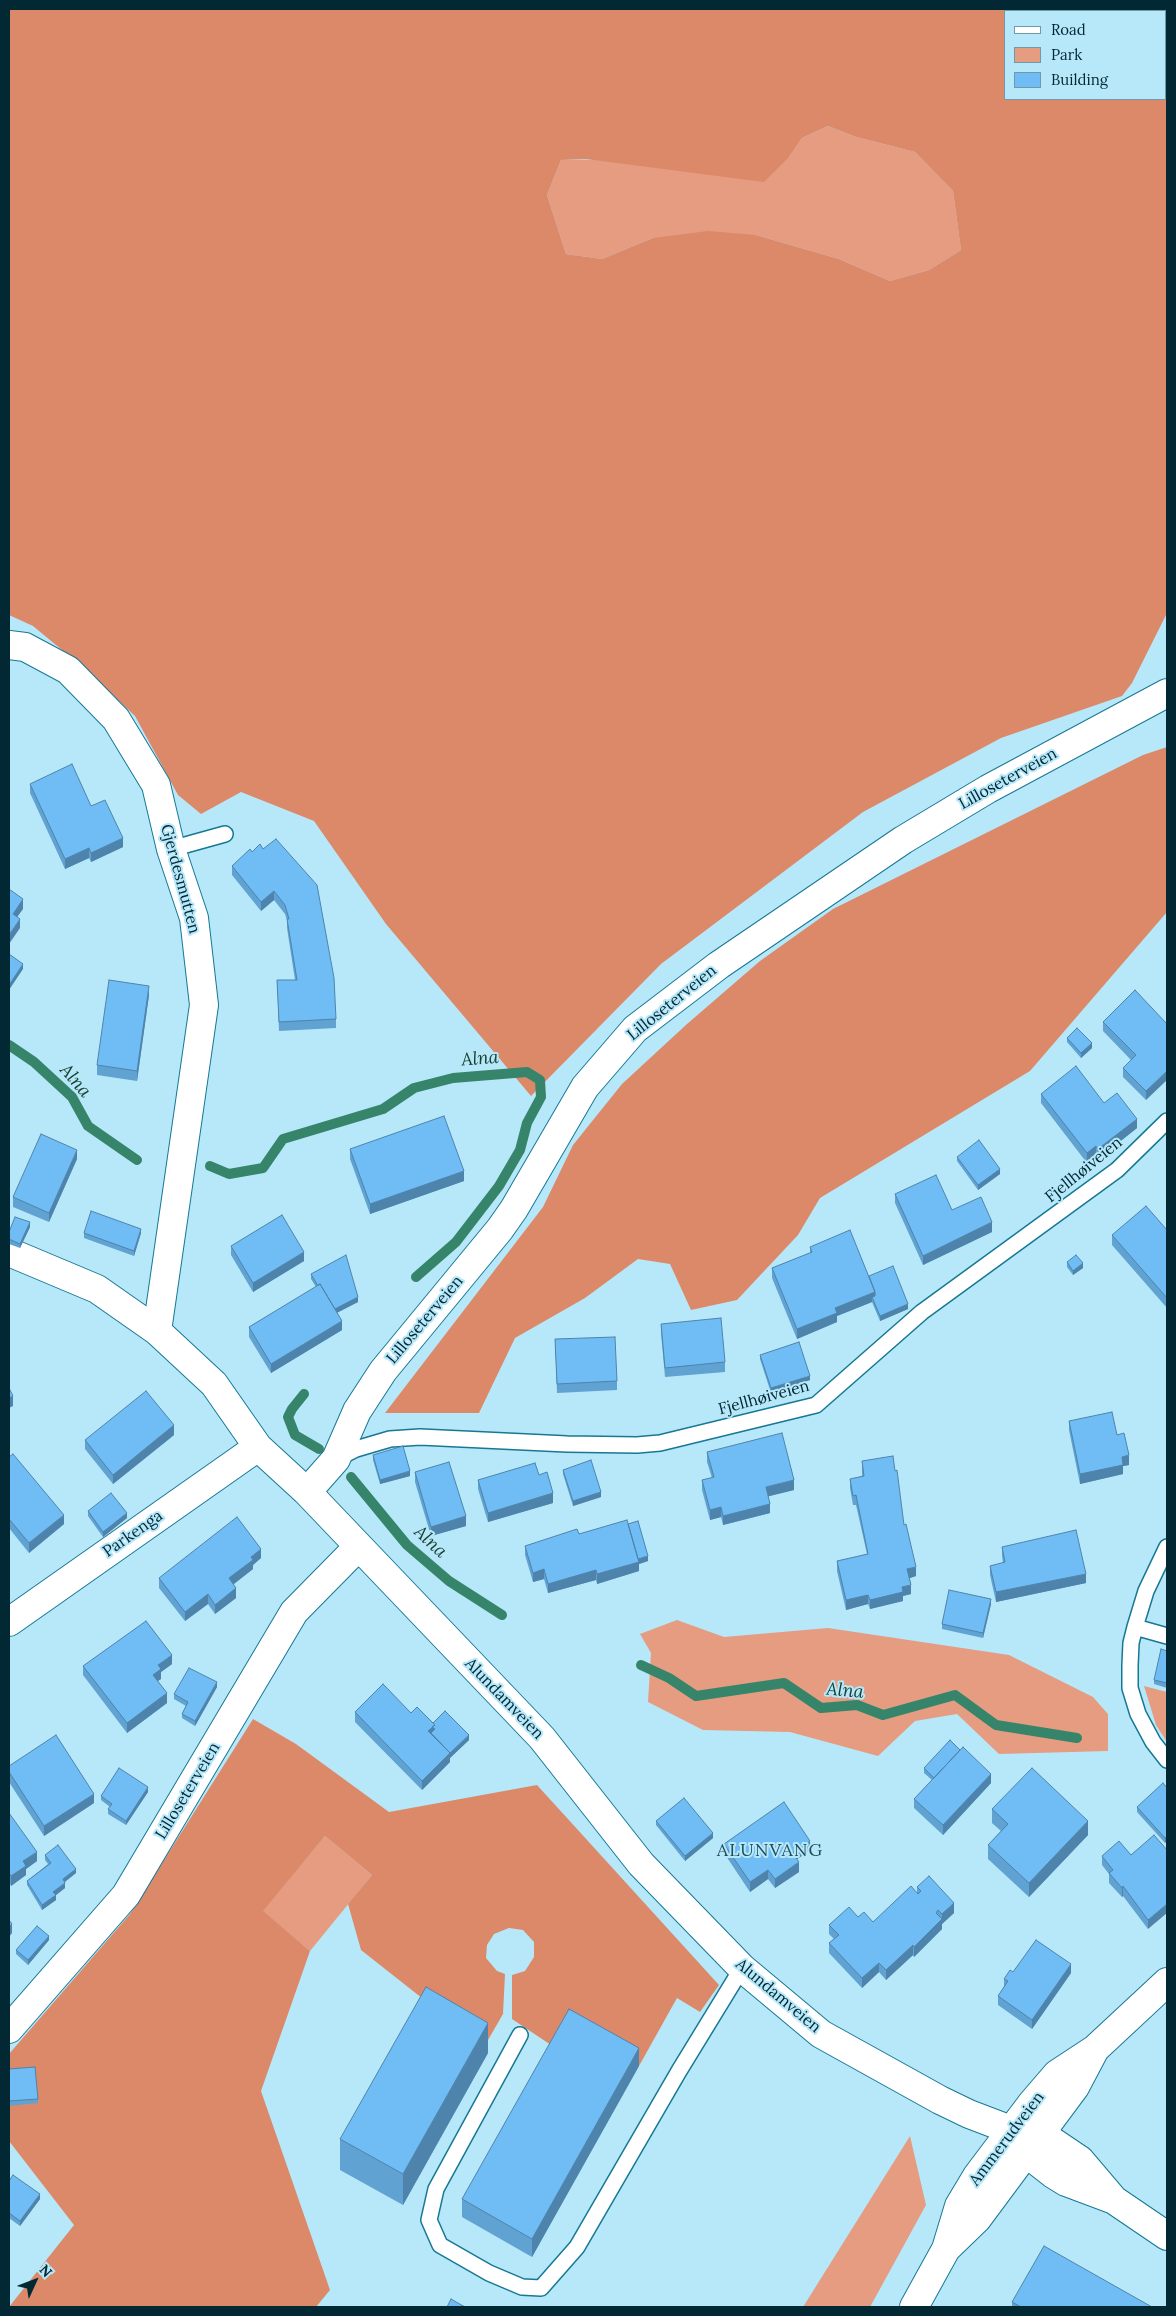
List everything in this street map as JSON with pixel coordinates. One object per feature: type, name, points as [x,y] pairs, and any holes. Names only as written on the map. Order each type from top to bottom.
[{"type":"street","name":"Gjerdesmutten","points":[[9,645],[26,647],[68,670],[116,719],[156,785],[171,849],[194,918],[204,1004],[157,1330]]},
{"type":"street","name":"Lilloseterveien","points":[[307,1492],[336,1459],[357,1410],[383,1371],[500,1229],[585,1087],[635,1029],[719,965],[903,840],[988,789],[1167,693]]},
{"type":"street","name":"Alundamveien","points":[[9,1252],[97,1289],[157,1330],[214,1384],[258,1447],[307,1492],[542,1738],[641,1864],[742,1968],[821,2034],[940,2100],[1025,2138],[1066,2182],[1114,2200],[1167,2236]]},
{"type":"street","name":"Parkenga","points":[[9,1622],[258,1447]]},
{"type":"street","name":"Lilloseterveien","points":[[9,2029],[126,1895],[294,1612],[358,1547]]},
{"type":"street","name":"Ammerudveien","points":[[914,2307],[946,2249],[977,2219],[1025,2138],[1075,2087],[1095,2049],[1167,1982]]},
{"type":"lane","points":[[171,849],[225,834]]},
{"type":"lane","name":"Fjellhøiveien","points":[[336,1459],[356,1448],[390,1439],[420,1437],[566,1444],[637,1444],[660,1442],[816,1405],[922,1312],[1117,1170],[1167,1121]]},
{"type":"lane","points":[[1167,1547],[1146,1591],[1135,1627],[1131,1643],[1130,1688],[1138,1714],[1167,1760]]},
{"type":"lane","points":[[1135,1627],[1167,1636]]},
{"type":"lane","points":[[520,2035],[436,2189],[429,2220],[440,2245],[497,2277],[522,2287],[541,2288],[577,2247],[679,2071],[742,1968]]},
{"type":"green space","points":[[828,126],[856,137],[915,152],[953,191],[961,250],[929,270],[890,281],[839,259],[756,235],[653,238],[602,259],[566,254],[547,195],[561,160],[789,157],[802,138]]},
{"type":"green space","points":[[677,1620],[724,1637],[828,1628],[1009,1655],[1093,1697],[1108,1714],[1108,1751],[999,1754],[957,1714],[915,1721],[878,1756],[790,1732],[703,1730],[648,1702],[651,1653],[640,1634]]},
{"type":"green space","points":[[1144,1686],[1167,1692],[1167,1742],[1156,1725]]},
{"type":"green space","points":[[325,1836],[372,1875],[310,1951],[262,1911]]},
{"type":"green space","points":[[910,2136],[926,2205],[870,2307],[803,2307]]},
{"type":"shaded area","points":[[9,9],[1167,9],[1167,613],[1132,683],[1122,696],[1001,738],[863,812],[661,964],[531,1096],[386,924],[314,821],[241,792],[201,814],[178,795],[135,716],[85,669],[33,626],[9,615]],"holes":[[[828,126],[856,137],[915,152],[953,191],[961,250],[929,270],[890,281],[839,259],[756,235],[708,231],[653,238],[602,259],[566,254],[547,195],[561,160],[586,159],[764,182],[789,157],[802,138]]]},
{"type":"shaded area","points":[[1167,747],[1167,912],[1030,1071],[820,1198],[798,1235],[737,1300],[691,1310],[670,1264],[638,1259],[585,1298],[515,1338],[479,1413],[385,1413],[543,1207],[573,1145],[622,1084],[687,1024],[760,961],[833,909],[1143,755]]},
{"type":"shaded area","points":[[253,1719],[296,1744],[389,1812],[537,1785],[719,1985],[700,2012],[677,1998],[639,2066],[564,2022],[551,2045],[512,2019],[512,1975],[525,1971],[534,1957],[534,1942],[523,1930],[509,1928],[494,1934],[487,1945],[486,1958],[497,1971],[505,1974],[503,2014],[484,2047],[361,1950],[348,1904],[372,1875],[325,1836],[263,1911],[310,1951],[261,2091],[330,2290],[316,2307],[9,2307],[74,2225],[9,2141],[9,2054],[130,1914]]},
{"type":"building","points":[[72,764],[91,806],[105,800],[123,838],[91,853],[89,848],[65,859],[30,784]]},
{"type":"building","points":[[276,839],[317,885],[334,978],[336,1019],[279,1022],[277,980],[297,980],[287,919],[289,919],[285,905],[274,891],[261,902],[232,866],[250,849],[252,852],[260,844],[263,849]]},
{"type":"building","points":[[9,889],[23,899],[13,914],[20,919],[9,935]]},
{"type":"building","points":[[9,954],[23,964],[9,985]]},
{"type":"building","points":[[109,980],[149,986],[137,1071],[97,1065]]},
{"type":"building","points":[[1135,990],[1167,1024],[1167,1071],[1146,1091],[1123,1068],[1136,1055],[1103,1022]]},
{"type":"building","points":[[1077,1028],[1092,1043],[1081,1053],[1067,1038]]},
{"type":"building","points":[[1076,1066],[1104,1103],[1117,1093],[1137,1119],[1098,1149],[1096,1146],[1087,1153],[1041,1094]]},
{"type":"building","points":[[444,1116],[464,1171],[370,1204],[350,1149]]},
{"type":"building","points":[[41,1134],[77,1150],[49,1213],[13,1197]]},
{"type":"building","points":[[979,1140],[1000,1169],[978,1185],[957,1157]]},
{"type":"building","points":[[936,1175],[952,1210],[981,1197],[992,1222],[923,1256],[895,1194]]},
{"type":"building","points":[[1146,1206],[1167,1230],[1167,1298],[1112,1235]]},
{"type":"building","points":[[91,1211],[141,1229],[134,1251],[84,1233]]},
{"type":"building","points":[[282,1215],[304,1252],[253,1283],[231,1246]]},
{"type":"building","points":[[15,1217],[30,1222],[20,1244],[9,1239],[9,1232]]},
{"type":"building","points":[[850,1230],[875,1292],[835,1308],[837,1313],[797,1329],[772,1268],[812,1252],[810,1247]]},
{"type":"building","points":[[346,1255],[358,1297],[335,1309],[320,1284],[318,1286],[311,1274]]},
{"type":"building","points":[[1076,1255],[1083,1263],[1073,1271],[1067,1262]]},
{"type":"building","points":[[893,1266],[908,1304],[880,1316],[872,1297],[875,1296],[875,1292],[869,1276]]},
{"type":"building","points":[[320,1284],[342,1321],[271,1364],[249,1327]]},
{"type":"building","points":[[721,1318],[725,1362],[665,1368],[661,1324]]},
{"type":"building","points":[[615,1337],[617,1381],[557,1384],[555,1339]]},
{"type":"building","points":[[799,1342],[810,1376],[771,1388],[760,1355]]},
{"type":"building","points":[[9,1388],[13,1396],[9,1398]]},
{"type":"building","points":[[146,1391],[174,1425],[113,1475],[85,1440]]},
{"type":"building","points":[[1112,1412],[1117,1435],[1124,1433],[1129,1455],[1122,1457],[1123,1465],[1080,1474],[1069,1421]]},
{"type":"building","points":[[782,1433],[794,1480],[766,1487],[770,1504],[723,1516],[721,1507],[710,1510],[702,1480],[714,1477],[707,1452]]},
{"type":"building","points":[[403,1446],[410,1471],[380,1480],[373,1455]]},
{"type":"building","points":[[13,1454],[64,1515],[29,1543],[9,1519],[9,1457]]},
{"type":"building","points":[[893,1456],[895,1471],[897,1470],[904,1525],[906,1524],[916,1567],[907,1569],[911,1585],[902,1587],[903,1592],[870,1600],[868,1595],[846,1600],[837,1561],[868,1554],[856,1495],[853,1496],[850,1479],[864,1476],[862,1461]]},
{"type":"building","points":[[591,1460],[601,1492],[573,1501],[563,1470]]},
{"type":"building","points":[[449,1462],[466,1516],[431,1527],[415,1472]]},
{"type":"building","points":[[535,1463],[539,1475],[547,1472],[553,1493],[488,1513],[478,1480]]},
{"type":"building","points":[[111,1493],[127,1513],[103,1532],[88,1511]]},
{"type":"building","points":[[237,1517],[261,1549],[251,1557],[253,1560],[229,1578],[236,1588],[215,1605],[208,1594],[185,1612],[159,1578]]},
{"type":"building","points":[[627,1520],[639,1562],[597,1574],[596,1570],[548,1584],[544,1569],[533,1573],[525,1546],[577,1529],[579,1534]]},
{"type":"building","points":[[638,1521],[648,1556],[638,1559],[628,1524]]},
{"type":"building","points":[[1076,1530],[1086,1574],[996,1592],[990,1566],[1005,1562],[1002,1547]]},
{"type":"building","points":[[949,1590],[991,1599],[983,1633],[942,1624]]},
{"type":"building","points":[[146,1621],[172,1655],[158,1665],[161,1669],[153,1675],[167,1693],[127,1723],[83,1666]]},
{"type":"building","points":[[1161,1649],[1167,1651],[1167,1683],[1154,1680]]},
{"type":"building","points":[[189,1668],[217,1682],[195,1721],[182,1714],[188,1702],[174,1694]]},
{"type":"building","points":[[383,1684],[411,1713],[417,1707],[435,1725],[428,1731],[450,1753],[422,1781],[355,1712]]},
{"type":"building","points":[[445,1711],[469,1735],[450,1753],[431,1733],[435,1729],[432,1727],[435,1725],[433,1723]]},
{"type":"building","points":[[56,1735],[94,1794],[44,1826],[9,1772],[9,1766]]},
{"type":"building","points":[[950,1740],[960,1750],[934,1778],[924,1768]]},
{"type":"building","points":[[963,1747],[991,1774],[943,1825],[914,1799]]},
{"type":"building","points":[[119,1768],[148,1787],[126,1821],[108,1809],[112,1804],[101,1796]]},
{"type":"building","points":[[1032,1768],[1088,1821],[1029,1883],[988,1845],[1008,1824],[992,1809]]},
{"type":"building","points":[[1163,1783],[1167,1788],[1167,1836],[1165,1838],[1137,1807]]},
{"type":"building","points":[[684,1798],[713,1833],[685,1856],[656,1821]]},
{"type":"building","points":[[784,1802],[810,1841],[792,1853],[799,1862],[775,1879],[768,1870],[750,1882],[724,1844]]},
{"type":"building","points":[[9,1813],[37,1852],[23,1861],[26,1866],[11,1876],[9,1873]]},
{"type":"building","points":[[1154,1835],[1167,1850],[1167,1904],[1148,1920],[1123,1886],[1122,1888],[1109,1873],[1113,1870],[1102,1856],[1119,1841],[1131,1855]]},
{"type":"building","points":[[58,1845],[76,1869],[63,1879],[65,1883],[53,1892],[56,1895],[42,1905],[27,1881],[51,1863],[45,1855]]},
{"type":"building","points":[[929,1876],[954,1903],[942,1914],[938,1910],[936,1913],[942,1919],[914,1947],[913,1945],[886,1970],[879,1963],[862,1978],[829,1943],[839,1935],[829,1925],[849,1907],[858,1917],[864,1912],[873,1922],[911,1886],[918,1894],[921,1891],[917,1887]]},
{"type":"building","points":[[37,1926],[49,1936],[28,1960],[16,1950]]},
{"type":"building","points":[[1036,1940],[1071,1964],[1032,2020],[998,1996],[1008,1981],[1004,1979],[1010,1970],[1013,1972]]},
{"type":"building","points":[[426,1987],[488,2023],[403,2174],[340,2139]]},
{"type":"building","points":[[569,2009],[639,2048],[532,2239],[462,2199]]},
{"type":"building","points":[[35,2067],[38,2099],[9,2101],[9,2069]]},
{"type":"building","points":[[13,2175],[40,2194],[20,2221],[9,2213],[9,2181]]},
{"type":"building","points":[[1044,2246],[1152,2307],[1021,2307],[1012,2302]]},
{"type":"building","points":[[451,2299],[465,2307],[447,2307]]},
{"type":"waterway","name":"Alna","points":[[9,1045],[34,1062],[72,1097],[88,1126],[137,1160]]},
{"type":"waterway","name":"Alna","points":[[210,1166],[229,1174],[263,1168],[283,1139],[383,1109],[414,1088],[453,1078],[527,1072],[540,1080],[541,1097],[527,1123],[520,1150],[499,1186],[456,1242],[416,1277]]},
{"type":"waterway","name":"Alna","points":[[304,1394],[288,1417],[295,1435],[319,1449]]},
{"type":"waterway","name":"Alna","points":[[351,1477],[407,1545],[449,1581],[502,1615]]},
{"type":"waterway","name":"Alna","points":[[641,1665],[669,1678],[696,1696],[784,1683],[821,1708],[857,1705],[883,1715],[955,1695],[996,1725],[1077,1738]]},
{"type":"district","name":"ALUNVANG","points":[[770,1851]]}]
